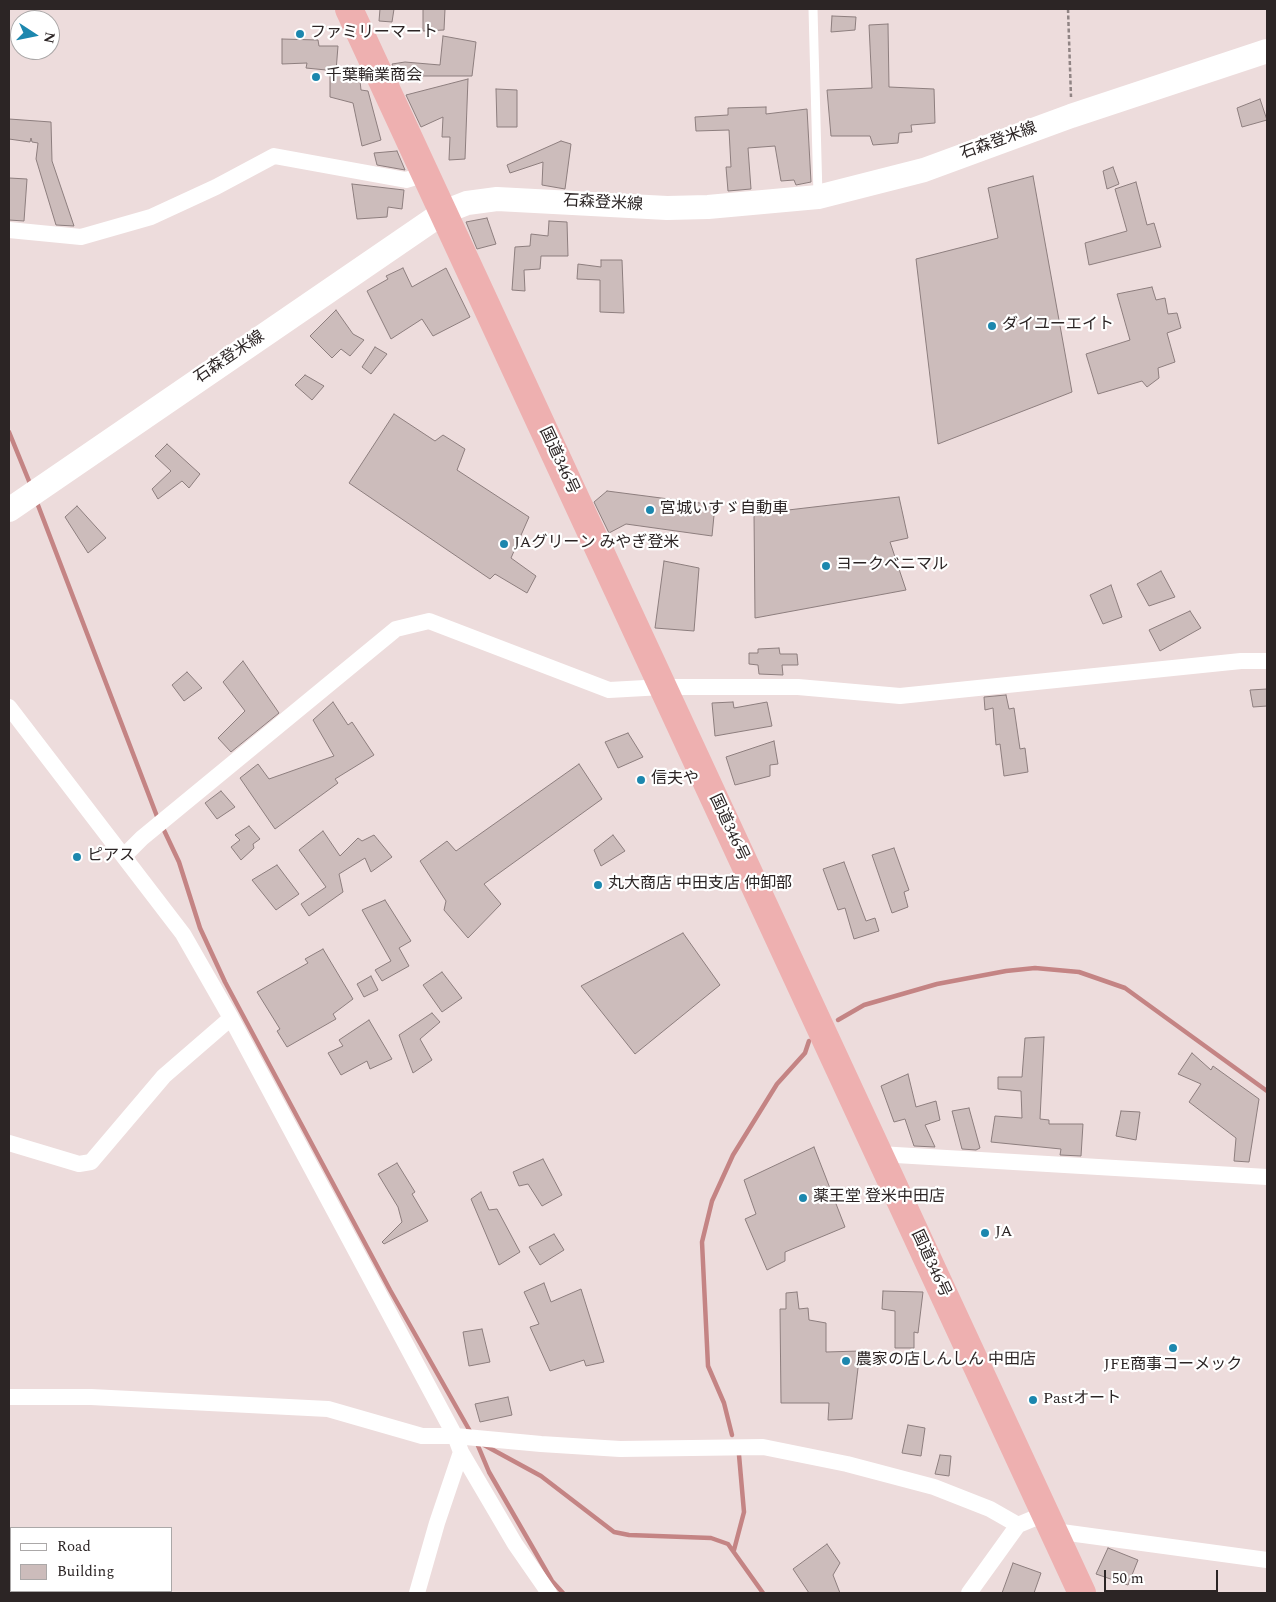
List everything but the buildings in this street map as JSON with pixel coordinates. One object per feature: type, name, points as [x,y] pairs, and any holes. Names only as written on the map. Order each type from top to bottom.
[{"type":"highway","name":"国道346号","points":[[349,9],[1082,1593]]},
{"type":"main road","name":"石森登米線","points":[[9,510],[444,212],[467,203],[497,198],[675,208],[749,205],[818,197],[924,170],[1071,116],[1267,51]]},
{"type":"street","points":[[9,230],[80,237],[151,216],[216,187],[274,156],[406,180],[426,174]]},
{"type":"street","points":[[124,856],[150,832],[396,629],[429,621],[609,690],[663,687],[798,687],[900,696],[1241,661],[1267,661]]},
{"type":"street","points":[[9,707],[183,934],[231,1018],[455,1436],[461,1452],[515,1544],[549,1593]]},
{"type":"street","points":[[9,1143],[79,1164],[91,1162],[164,1076],[231,1018]]},
{"type":"street","points":[[879,1154],[1267,1177]]},
{"type":"street","points":[[9,1397],[91,1397],[328,1409],[422,1436],[455,1436],[620,1449],[763,1447],[847,1464],[934,1487],[990,1509],[1018,1525],[1050,1522],[1267,1560]]},
{"type":"street","points":[[417,1593],[437,1523],[461,1452]]},
{"type":"street","points":[[969,1593],[1018,1525]]},
{"type":"lane","points":[[813,9],[818,197]]},
{"type":"path","points":[[1068,9],[1071,116]]},
{"type":"waterway","points":[[9,432],[31,486]]},
{"type":"waterway","points":[[36,500],[158,819]]},
{"type":"waterway","points":[[162,826],[179,862],[200,928],[225,982],[390,1290],[471,1433]]},
{"type":"waterway","points":[[838,1020],[864,1005],[937,984],[1006,971],[1035,968],[1079,972],[1125,988],[1267,1091]]},
{"type":"waterway","points":[[732,1435],[724,1403],[708,1366],[702,1242],[712,1201],[733,1155],[777,1084],[805,1053],[809,1041]]},
{"type":"waterway","points":[[476,1441],[489,1472],[552,1581],[563,1593]]},
{"type":"waterway","points":[[484,1445],[541,1476],[614,1532],[629,1535],[711,1538],[728,1544],[763,1593]]},
{"type":"waterway","points":[[734,1550],[744,1512],[739,1455]]},
{"type":"place","name":"ファミリーマート","points":[[300,34]]},
{"type":"place","name":"千葉輪業商会","points":[[316,77]]},
{"type":"place","name":"ダイユーエイト","points":[[992,326]]},
{"type":"place","name":"宮城いすゞ自動車","points":[[650,510]]},
{"type":"place","name":"JAグリーン みやぎ登米","points":[[504,544]]},
{"type":"place","name":"ヨークベニマル","points":[[826,566]]},
{"type":"place","name":"信夫や","points":[[641,780]]},
{"type":"place","name":"ピアス","points":[[77,857]]},
{"type":"place","name":"丸大商店 中田支店 仲卸部","points":[[598,885]]},
{"type":"place","name":"薬王堂 登米中田店","points":[[803,1198]]},
{"type":"place","name":"JA","points":[[985,1233]]},
{"type":"place","name":"JFE商事コーメック","points":[[1173,1348]]},
{"type":"place","name":"農家の店しんしん 中田店","points":[[846,1361]]},
{"type":"place","name":"Pastオート","points":[[1033,1400]]}]
